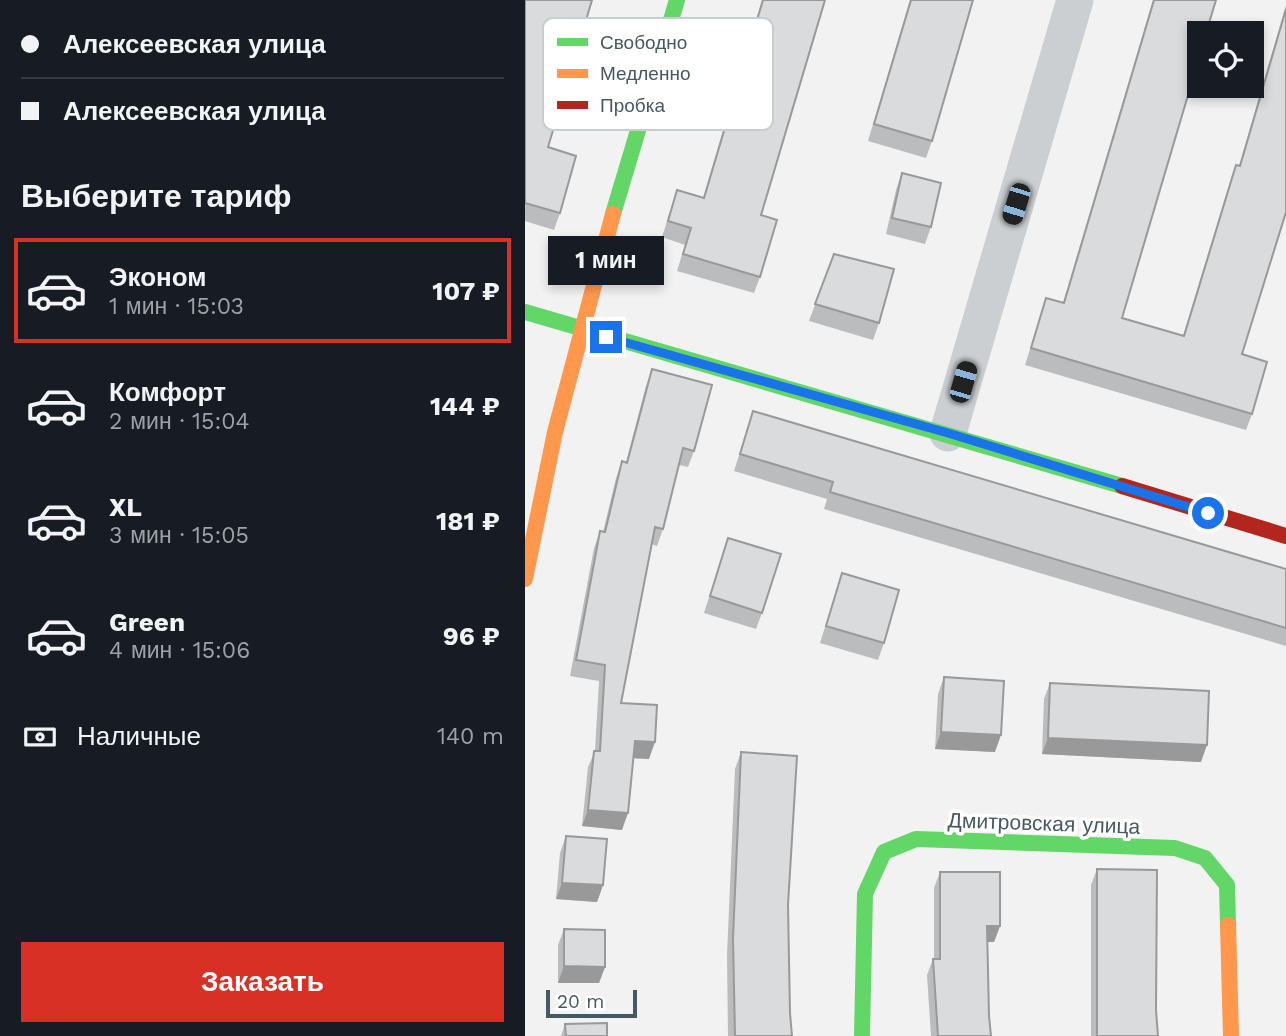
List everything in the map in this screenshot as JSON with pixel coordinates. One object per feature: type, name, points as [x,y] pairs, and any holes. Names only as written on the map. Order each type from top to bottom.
[{"type":"street","points":[[672,18],[677,0]]},
{"type":"street","points":[[948,433],[1076,0]]},
{"type":"street","points":[[525,579],[537,508],[579,330],[638,130]]},
{"type":"street","points":[[525,312],[579,330],[948,433],[1286,536]]},
{"type":"street","name":"Дмитровская улица","points":[[862,1036],[865,894],[884,852],[916,839],[1175,848],[1205,858],[1227,885],[1231,1036]]},
{"type":"building","points":[[525,0],[592,0],[587,18],[543,18],[543,130],[553,130],[548,147],[576,156],[560,213],[525,203]]},
{"type":"building","points":[[763,0],[825,0],[761,215],[777,220],[760,277],[683,254],[691,228],[668,221],[677,190],[704,198],[724,130],[773,130],[773,18],[758,18]]},
{"type":"building","points":[[911,0],[973,0],[932,141],[874,124]]},
{"type":"building","points":[[1154,0],[1216,0],[1210,21],[1187,21],[1187,98],[1122,318],[1184,336],[1236,165],[1240,166],[1260,98],[1264,98],[1264,84],[1286,9],[1286,212],[1242,354],[1267,362],[1252,414],[1031,348],[1046,298],[1064,303]]},
{"type":"building","points":[[902,173],[941,183],[931,227],[892,218]]},
{"type":"building","points":[[834,254],[894,269],[879,323],[815,304]]},
{"type":"building","points":[[652,369],[712,385],[694,451],[683,448],[663,529],[655,527],[621,703],[657,705],[655,742],[635,741],[628,813],[588,810],[594,751],[600,751],[605,665],[576,660],[600,531],[605,532],[622,461],[627,463]]},
{"type":"building","points":[[753,411],[1286,569],[1286,628],[830,492],[833,482],[740,454]]},
{"type":"building","points":[[728,538],[781,554],[762,613],[710,596]]},
{"type":"building","points":[[842,573],[899,590],[884,643],[826,626]]},
{"type":"building","points":[[944,677],[1004,681],[1001,735],[941,732]]},
{"type":"building","points":[[1050,683],[1209,691],[1207,745],[1048,738]]},
{"type":"building","points":[[741,752],[797,756],[788,905],[792,1036],[735,1036],[733,938]]},
{"type":"building","points":[[566,836],[607,839],[603,885],[562,883]]},
{"type":"building","points":[[1097,869],[1157,870],[1158,1036],[1097,1036]]},
{"type":"building","points":[[940,872],[1000,872],[1000,926],[987,926],[991,1036],[938,1036],[933,959],[940,959]]},
{"type":"building","points":[[564,929],[605,930],[605,967],[564,966]]},
{"type":"building","points":[[607,1023],[607,1036],[566,1036],[565,1024]]},
{"type":"traffic: fast","points":[[672,18],[677,0]]},
{"type":"traffic: fast","points":[[613,214],[638,130]]},
{"type":"traffic: fast","points":[[525,312],[1122,486]]},
{"type":"traffic: fast","points":[[862,1036],[865,894],[884,852],[916,839],[1175,848],[1205,858],[1227,885],[1228,925]]},
{"type":"traffic: slow","points":[[525,579],[555,432],[613,214]]},
{"type":"traffic: slow","points":[[1228,925],[1231,1036]]},
{"type":"traffic: jam","points":[[1122,486],[1286,536]]},
{"type":"route","points":[[606,337],[948,433],[1208,513]]}]
